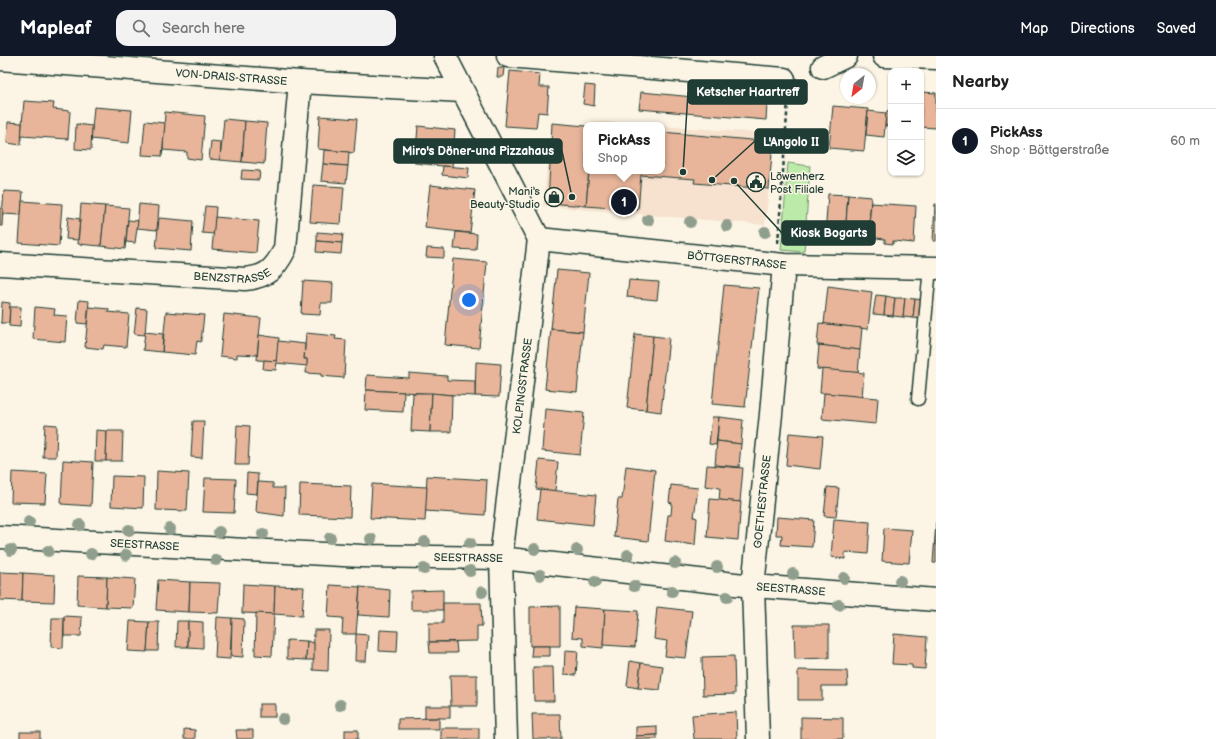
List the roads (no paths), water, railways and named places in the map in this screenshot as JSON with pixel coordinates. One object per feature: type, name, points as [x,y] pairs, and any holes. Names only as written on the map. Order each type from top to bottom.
[{"type":"street","points":[[445,56],[539,239]]},
{"type":"street","points":[[508,56],[786,86]]},
{"type":"street","points":[[823,67],[846,56]]},
{"type":"street","points":[[884,56],[936,58]]},
{"type":"street","name":"VON-DRAIS-STRASSE","points":[[0,59],[300,82],[462,91]]},
{"type":"street","name":"BENZSTRASSE","points":[[0,264],[245,279],[259,278],[269,271],[278,261],[285,249],[300,82]]},
{"type":"street","name":"BÖTTGERSTRASSE","points":[[539,239],[784,265],[933,268]]},
{"type":"street","name":"KOLPINGSTRASSE","points":[[506,739],[501,558],[539,239]]},
{"type":"street","name":"GOETHESTRASSE","points":[[758,739],[753,586],[771,414],[784,265]]},
{"type":"street","name":"SEESTRASSE","points":[[0,537],[362,556],[501,558],[753,586],[936,600]]},
{"type":"lane","points":[[918,399],[933,268]]},
{"type":"place","name":"Ketscher Haartreff","points":[[683,172]]},
{"type":"place","name":"L'Angolo II","points":[[712,180]]},
{"type":"place","name":"Kiosk Bogarts","points":[[734,181]]},
{"type":"place","name":"Löwenherz Post Filiale","points":[[756,182]]},
{"type":"place","name":"Mani's Beauty-Studio","points":[[554,197]]},
{"type":"place","name":"Miro's Döner-und Pizzahaus","points":[[572,197]]},
{"type":"place","name":"PickAss","points":[[624,202]]}]
